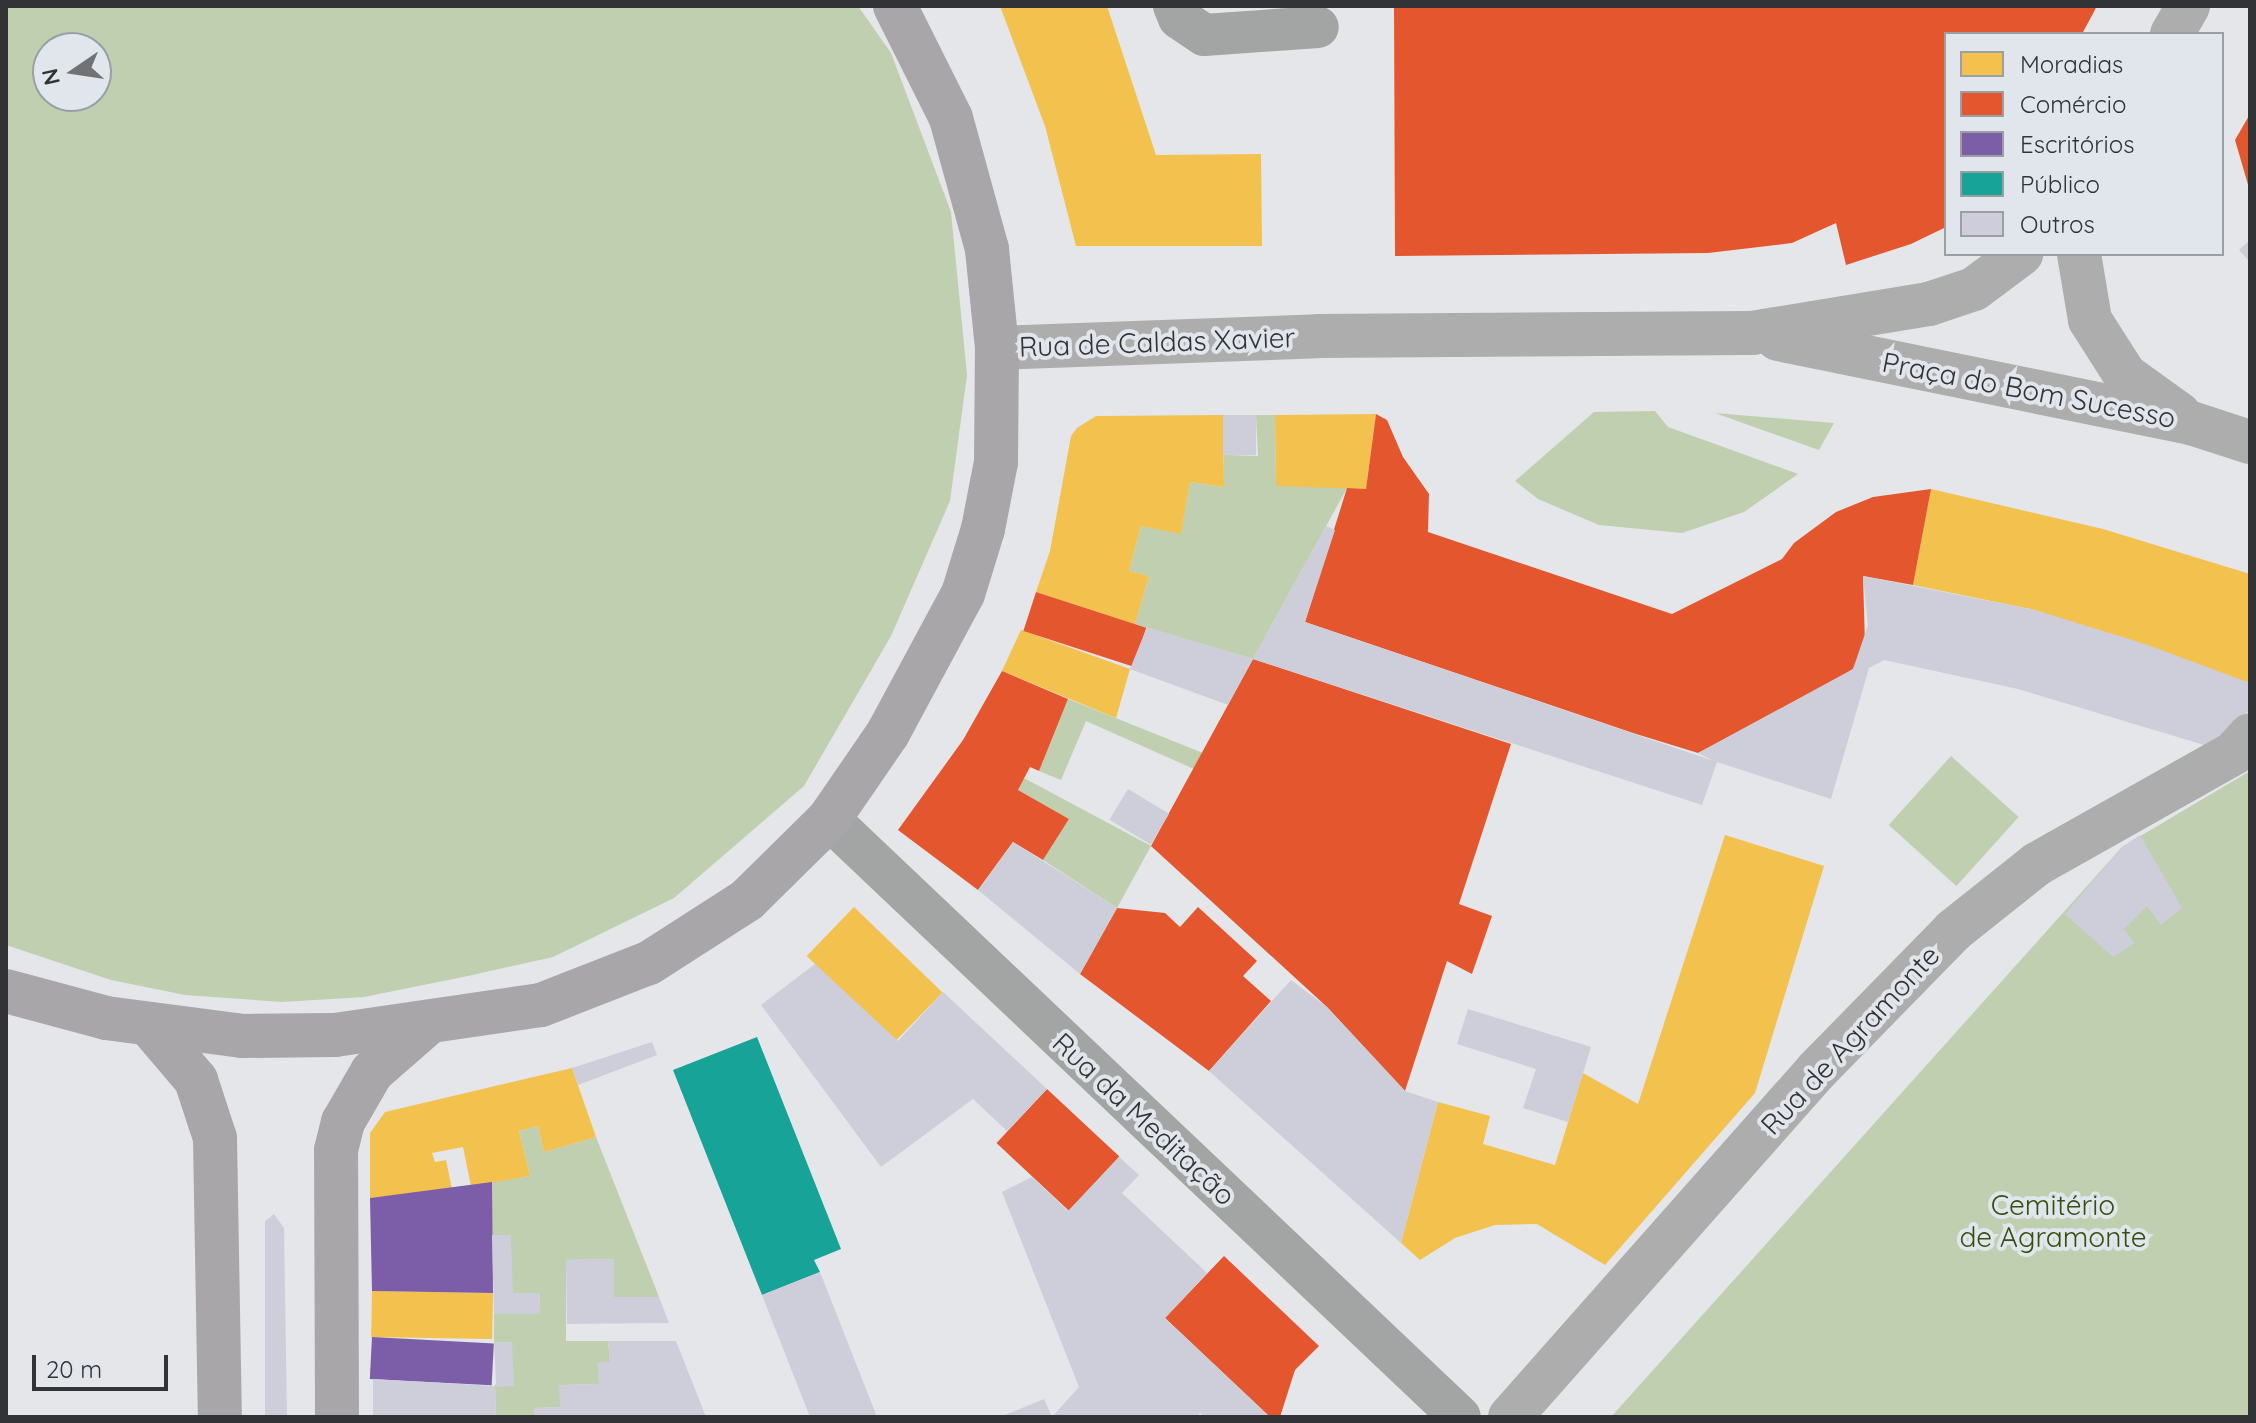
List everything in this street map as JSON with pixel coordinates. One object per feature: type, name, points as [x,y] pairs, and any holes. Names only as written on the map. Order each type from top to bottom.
[{"type":"main road","points":[[6,991],[151,1027],[242,1036],[335,1035],[541,1005],[649,963],[747,900],[829,819],[888,733],[963,594],[983,529],[996,462],[997,348],[987,249],[972,182],[951,118],[895,6]]},
{"type":"main road","points":[[337,1417],[336,1150],[343,1122],[372,1072],[427,1024]]},
{"type":"main road","points":[[151,1027],[196,1080],[215,1138],[220,1417]]},
{"type":"street","points":[[1174,6],[1179,18],[1204,35],[1318,27]]},
{"type":"street","points":[[2173,32],[2188,6]]},
{"type":"street","name":"Praça do Bom Sucesso","points":[[1318,336],[1752,333],[1929,304],[1974,289],[2018,256]]},
{"type":"street","name":"Praça do Bom Sucesso","points":[[2079,256],[2090,320],[2125,375],[2191,423]]},
{"type":"street","name":"Praça do Bom Sucesso","points":[[1752,333],[2191,423]]},
{"type":"street","name":"Rua de Caldas Xavier","points":[[997,348],[1318,336]]},
{"type":"street","points":[[2191,423],[2250,442]]},
{"type":"street","name":"Rua de Agramonte","points":[[1510,1417],[1631,1284],[1817,1070],[1954,930],[2037,864],[2234,753],[2250,735]]},
{"type":"street","name":"Rua da Meditação","points":[[829,819],[1460,1417]]},
{"type":"green space","points":[[6,6],[858,6],[891,53],[951,212],[967,375],[950,501],[891,636],[804,786],[674,898],[553,957],[364,997],[282,1002],[185,995],[111,980],[6,945]]},
{"type":"green space","points":[[1655,411],[1668,427],[1798,474],[1744,512],[1682,533],[1599,525],[1538,499],[1515,481],[1594,412]]},
{"type":"green space","points":[[1715,413],[1834,423],[1819,450]]},
{"type":"green space","points":[[1256,415],[1275,415],[1276,485],[1347,488],[1253,659],[1135,624],[1149,576],[1129,571],[1141,526],[1181,533],[1190,482],[1224,487],[1224,455],[1258,456]]},
{"type":"green space","points":[[1068,699],[1203,753],[1194,769],[1086,721],[1061,780],[1039,771]]},
{"type":"green space","points":[[1951,756],[2019,817],[1956,886],[1889,825]]},
{"type":"green space","name":"Cemitério de Agramonte","points":[[2250,771],[2250,1417],[1611,1417],[2122,847]]},
{"type":"green space","points":[[1024,778],[1151,846],[1117,908],[1043,860],[1069,819],[1018,790]]},
{"type":"green space","points":[[538,1126],[544,1152],[596,1137],[659,1297],[614,1297],[613,1259],[566,1260],[566,1341],[608,1341],[610,1362],[598,1363],[599,1384],[560,1385],[560,1407],[534,1408],[534,1417],[496,1417],[495,1386],[511,1342],[494,1343],[494,1314],[539,1314],[540,1293],[513,1293],[492,1235],[492,1182],[530,1176],[519,1131]]},
{"type":"building: Moradias","points":[[1000,6],[1107,6],[1156,155],[1261,154],[1262,246],[1076,246],[1045,126]]},
{"type":"building: Moradias","points":[[1376,414],[1366,489],[1276,486],[1275,415]]},
{"type":"building: Moradias","points":[[1223,415],[1224,487],[1190,482],[1181,534],[1141,526],[1129,571],[1149,576],[1135,624],[1036,592],[1050,551],[1071,436],[1077,428],[1096,416]]},
{"type":"building: Moradias","points":[[1931,489],[2103,529],[2250,574],[2250,683],[2035,610],[1913,585]]},
{"type":"building: Moradias","points":[[1021,630],[1130,669],[1116,718],[1002,671]]},
{"type":"building: Moradias","points":[[1725,835],[1824,866],[1755,1093],[1605,1265],[1537,1224],[1495,1225],[1455,1238],[1420,1260],[1401,1243],[1438,1102],[1490,1116],[1483,1144],[1555,1165],[1583,1073],[1638,1104]]},
{"type":"building: Moradias","points":[[854,907],[942,992],[895,1041],[807,956]]},
{"type":"building: Moradias","points":[[572,1068],[596,1137],[544,1152],[538,1126],[519,1131],[530,1176],[471,1186],[463,1147],[432,1153],[435,1162],[446,1160],[452,1189],[370,1198],[370,1133],[385,1112]]},
{"type":"building: Moradias","points":[[372,1291],[493,1293],[492,1339],[371,1337]]},
{"type":"building: Comércio","points":[[1394,6],[2097,6],[2083,32],[1944,32],[1944,228],[1911,244],[1846,265],[1836,223],[1792,243],[1708,253],[1395,256]]},
{"type":"building: Comércio","points":[[2250,114],[2250,188],[2249,188],[2235,140]]},
{"type":"building: Comércio","points":[[1376,414],[1387,420],[1403,457],[1429,494],[1428,532],[1672,614],[1782,559],[1794,543],[1836,512],[1873,497],[1931,489],[1913,585],[1863,576],[1865,644],[1853,669],[1829,685],[1698,753],[1633,733],[1305,622],[1347,488],[1366,489]]},
{"type":"building: Comércio","points":[[1036,592],[1146,628],[1134,667],[1023,631]]},
{"type":"building: Comércio","points":[[1253,659],[1511,744],[1459,904],[1492,916],[1472,974],[1447,961],[1405,1091],[1327,1007],[1151,846]]},
{"type":"building: Comércio","points":[[1002,671],[1068,699],[1039,771],[1030,767],[1018,790],[1069,819],[1043,860],[1013,842],[978,890],[898,830],[963,740]]},
{"type":"building: Comércio","points":[[1198,907],[1257,961],[1243,976],[1271,1001],[1209,1071],[1080,974],[1117,908],[1165,913],[1180,927]]},
{"type":"building: Comércio","points":[[1047,1089],[1119,1157],[1069,1211],[997,1143]]},
{"type":"building: Comércio","points":[[1224,1256],[1319,1346],[1295,1370],[1280,1417],[1270,1417],[1165,1318]]},
{"type":"building: Escritórios","points":[[492,1182],[493,1293],[372,1291],[370,1198]]},
{"type":"building: Escritórios","points":[[372,1337],[494,1343],[492,1385],[370,1379]]},
{"type":"building: Público","points":[[757,1037],[841,1249],[814,1260],[820,1272],[762,1295],[673,1070]]},
{"type":"building: Outros","points":[[2250,240],[2250,262],[2239,250]]},
{"type":"building: Outros","points":[[1223,415],[1256,415],[1256,455],[1223,455]]},
{"type":"building: Outros","points":[[1326,526],[1335,530],[1305,622],[1714,761],[1698,753],[1853,669],[1868,625],[1863,576],[2035,610],[2145,644],[2250,683],[2250,709],[2214,748],[2018,689],[1884,660],[1869,668],[1831,799],[1717,762],[1702,805],[1253,659]]},
{"type":"building: Outros","points":[[1147,627],[1253,659],[1228,705],[1130,669]]},
{"type":"building: Outros","points":[[1128,789],[1169,814],[1151,845],[1109,820]]},
{"type":"building: Outros","points":[[2140,835],[2182,908],[2161,925],[2147,906],[2124,929],[2135,943],[2113,957],[2065,914],[2122,847]]},
{"type":"building: Outros","points":[[1013,842],[1117,908],[1080,974],[978,890]]},
{"type":"building: Outros","points":[[815,964],[898,1041],[943,992],[1047,1089],[1007,1131],[973,1099],[881,1167],[761,1005]]},
{"type":"building: Outros","points":[[1291,980],[1327,1007],[1405,1091],[1438,1102],[1401,1243],[1209,1071]]},
{"type":"building: Outros","points":[[1468,1009],[1591,1047],[1568,1122],[1523,1108],[1536,1069],[1457,1044]]},
{"type":"building: Outros","points":[[652,1042],[657,1055],[578,1085],[572,1068]]},
{"type":"building: Outros","points":[[1119,1157],[1139,1175],[1122,1193],[1207,1273],[1165,1318],[1270,1417],[1205,1417],[1200,1413],[1197,1417],[1052,1417],[1079,1387],[1002,1192],[1032,1177],[1068,1211]]},
{"type":"building: Outros","points":[[274,1214],[284,1228],[287,1417],[265,1417],[265,1221]]},
{"type":"building: Outros","points":[[492,1235],[511,1235],[513,1293],[540,1293],[539,1314],[494,1314]]},
{"type":"building: Outros","points":[[614,1259],[614,1297],[659,1297],[669,1323],[567,1324],[566,1260]]},
{"type":"building: Outros","points":[[820,1272],[877,1417],[810,1417],[762,1295]]},
{"type":"building: Outros","points":[[608,1341],[676,1341],[706,1417],[534,1417],[534,1408],[560,1407],[559,1385],[599,1384],[597,1363],[610,1362]]},
{"type":"building: Outros","points":[[512,1342],[514,1386],[496,1387],[494,1343]]},
{"type":"building: Outros","points":[[373,1379],[495,1386],[496,1417],[373,1417]]},
{"type":"building: Outros","points":[[1044,1399],[1052,1417],[1000,1417]]}]
